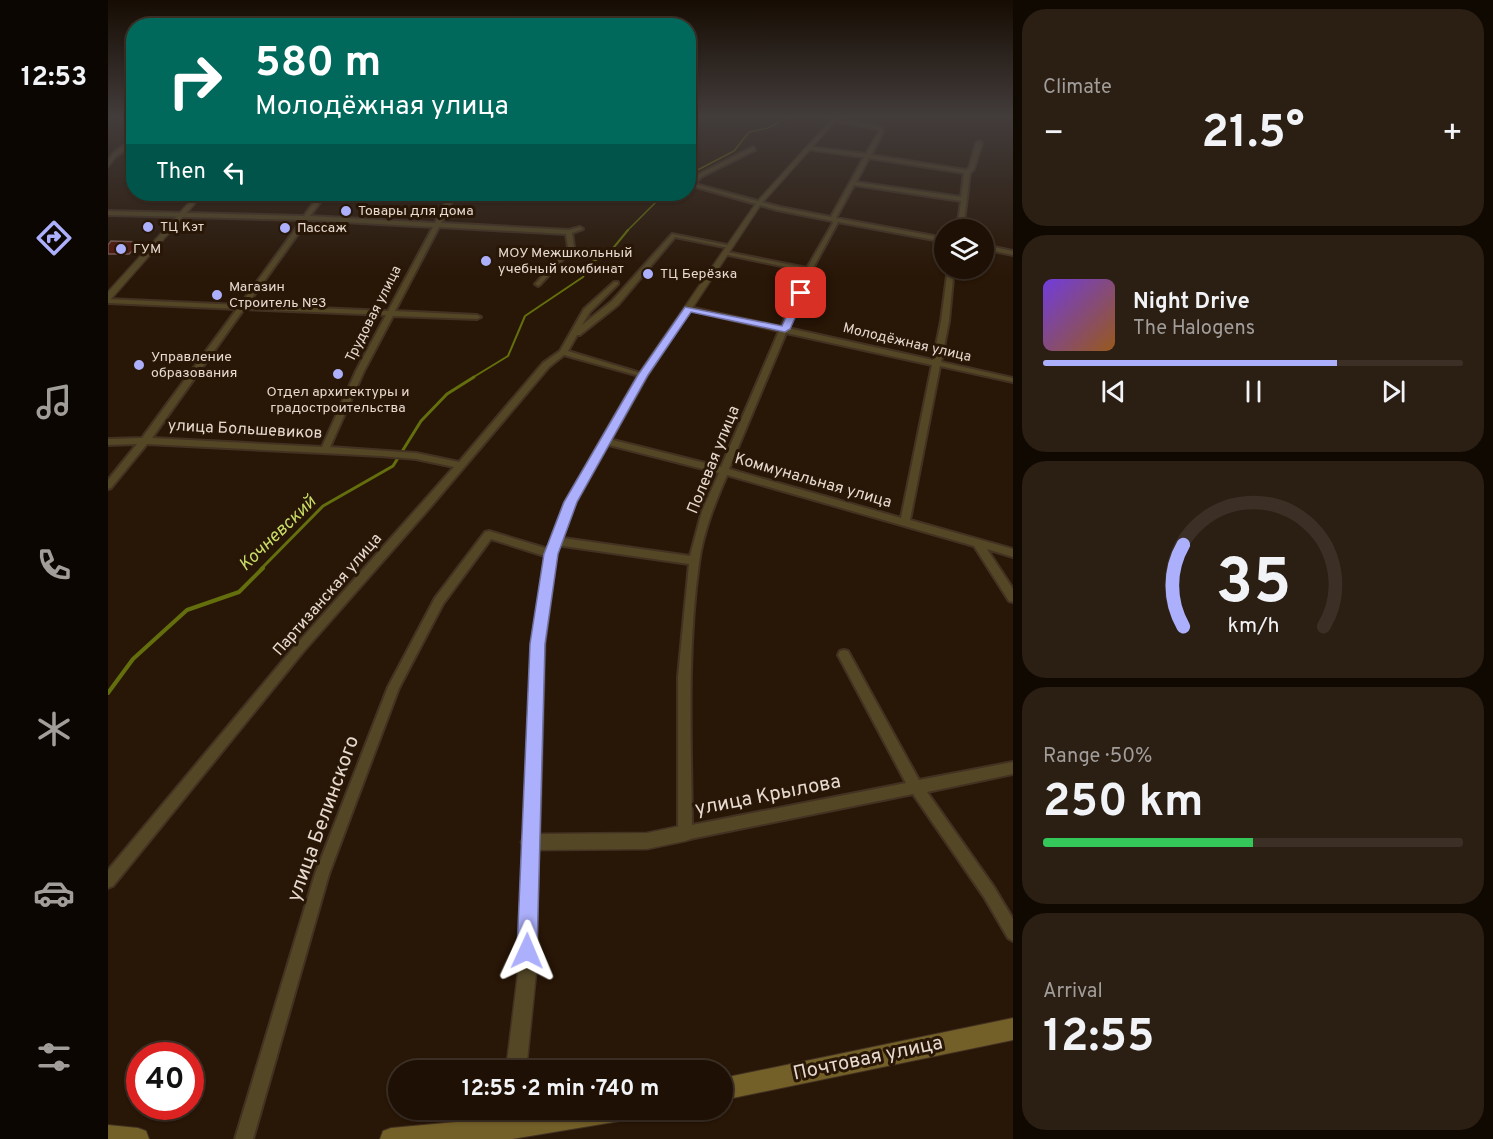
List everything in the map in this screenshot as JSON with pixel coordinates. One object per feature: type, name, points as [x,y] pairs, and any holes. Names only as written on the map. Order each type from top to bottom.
[{"type":"main road","name":"Почтовая улица","points":[[733,1087],[1013,1029]]},
{"type":"main road","points":[[391,1139],[505,1120]]},
{"type":"main road","points":[[108,1137],[138,1139]]},
{"type":"street","points":[[696,179],[709,171]]},
{"type":"street","points":[[517,1060],[526,973],[538,644],[551,554],[570,502],[643,375],[759,202],[788,171]]},
{"type":"street","name":"Полевая улица","points":[[685,833],[684,677],[694,561],[707,511],[809,270],[836,223],[833,218],[858,171]]},
{"type":"street","points":[[962,171],[967,172],[962,199],[962,219]]},
{"type":"street","points":[[852,183],[962,199]]},
{"type":"street","points":[[696,187],[934,238]]},
{"type":"street","points":[[108,299],[194,201]]},
{"type":"street","points":[[108,486],[144,442],[318,201]]},
{"type":"street","name":"Трудовая улица","points":[[324,449],[389,313],[449,201]]},
{"type":"street","points":[[108,213],[306,218],[569,232],[580,229]]},
{"type":"street","points":[[538,284],[571,247],[569,232]]},
{"type":"street","name":"Партизанская улица","points":[[574,335],[615,303],[674,235],[728,250]]},
{"type":"street","points":[[728,250],[809,270]]},
{"type":"street","points":[[994,250],[1013,253]]},
{"type":"street","points":[[905,522],[936,363],[949,279]]},
{"type":"street","name":"Партизанская улица","points":[[108,881],[299,649],[424,509],[546,364],[563,352],[587,311],[616,283]]},
{"type":"street","points":[[108,299],[477,317]]},
{"type":"street","name":"Молодёжная улица","points":[[689,309],[1013,380]]},
{"type":"street","points":[[563,352],[643,375]]},
{"type":"street","name":"Коммунальная улица","points":[[604,441],[724,471],[1013,553]]},
{"type":"street","name":"улица Большевиков","points":[[108,442],[324,449],[416,456],[459,465]]},
{"type":"street","name":"улица Белинского","points":[[244,1139],[322,874],[394,687],[439,601],[489,535],[551,554]]},
{"type":"street","points":[[556,541],[694,561]]},
{"type":"street","points":[[978,544],[1013,598]]},
{"type":"street","points":[[844,655],[916,789],[989,892],[1013,933]]},
{"type":"street","name":"улица Крылова","points":[[530,842],[647,841],[1013,768]]},
{"type":"building","name":"ГУМ","points":[[111,241],[141,242],[129,254],[108,254],[108,245]]},
{"type":"waterway","name":"Кочневский","points":[[628,230],[657,201]]},
{"type":"waterway","name":"Кочневский","points":[[472,378],[508,356],[525,316],[583,277],[590,263],[610,252],[628,230]]},
{"type":"waterway","name":"Кочневский","points":[[261,569],[323,506],[393,466],[421,421],[447,394],[474,377]]},
{"type":"waterway","name":"Кочневский","points":[[108,693],[133,659],[187,610],[239,592],[263,568]]},
{"type":"place","name":"Товары для дома","points":[[346,211]]},
{"type":"place","name":"ТЦ Кэт","points":[[148,227]]},
{"type":"place","name":"Пассаж","points":[[285,228]]},
{"type":"place","name":"ГУМ","points":[[121,249]]},
{"type":"place","name":"МОУ Межшкольный учебный комбинат","points":[[486,261]]},
{"type":"place","name":"ТЦ Берёзка","points":[[648,274]]},
{"type":"place","name":"Магазин Строитель №3","points":[[217,295]]},
{"type":"place","name":"Управление образования","points":[[139,365]]},
{"type":"place","name":"Отдел архитектуры и градостроительства","points":[[338,374]]},
{"type":"route","points":[[527,951],[538,644],[551,554],[570,502],[643,375],[689,309],[785,329],[801,293]]}]
